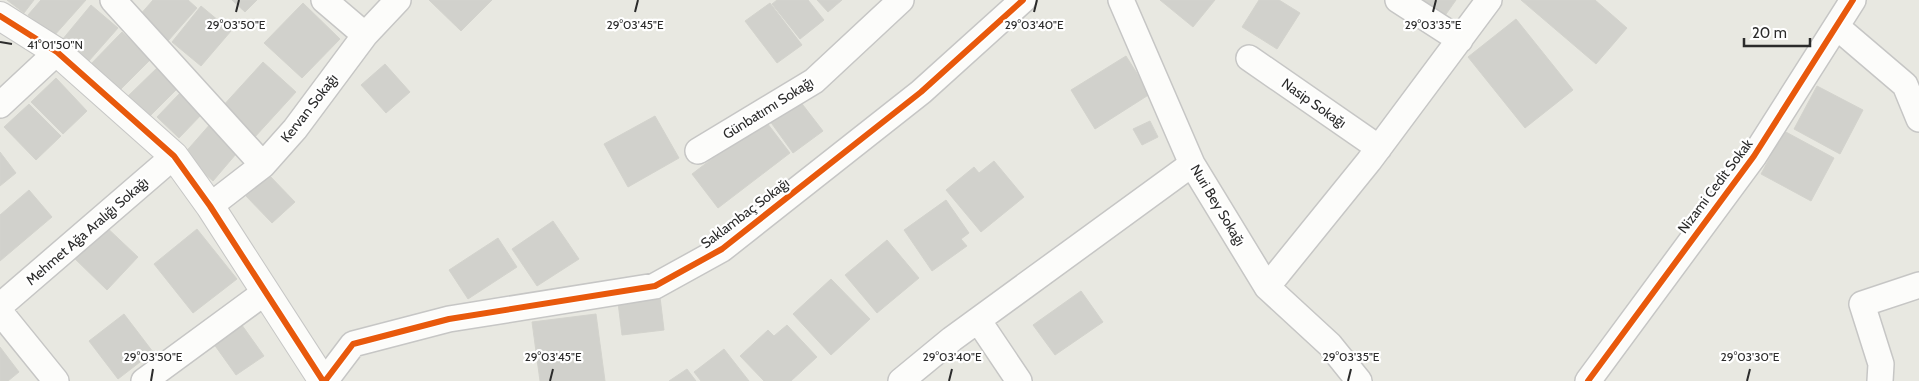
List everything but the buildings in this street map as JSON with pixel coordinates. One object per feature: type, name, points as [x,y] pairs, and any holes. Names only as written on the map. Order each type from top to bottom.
[{"type":"street","points":[[112,0],[262,165]]},
{"type":"street","points":[[324,0],[365,35]]},
{"type":"street","name":"Kervan Sokağı","points":[[210,206],[262,165],[295,129],[365,35],[398,0]]},
{"type":"street","name":"Günbatımı Sokağı","points":[[698,151],[814,81],[901,0]]},
{"type":"street","name":"Saklambaç Sokağı","points":[[324,381],[353,344],[449,319],[655,286],[663,282],[722,249],[921,92],[1023,0]]},
{"type":"street","name":"Nuri Bey Sokağı","points":[[1121,0],[1192,164],[1267,287],[1330,345],[1359,381]]},
{"type":"street","points":[[1398,0],[1460,40]]},
{"type":"street","points":[[1267,287],[1379,148],[1489,0]]},
{"type":"street","name":"Nizami Cedit Sokak","points":[[1588,381],[1754,156],[1853,0]]},
{"type":"street","points":[[0,16],[57,52],[174,156],[210,206],[264,293],[324,381]]},
{"type":"street","points":[[1836,27],[1905,85],[1919,119]]},
{"type":"street","points":[[0,105],[57,52]]},
{"type":"street","name":"Nasip Sokağı","points":[[1249,58],[1379,148]]},
{"type":"street","name":"Mehmet Ağa Aralığı Sokağı","points":[[0,306],[174,156]]},
{"type":"street","points":[[901,381],[978,320],[1192,164]]},
{"type":"street","points":[[1880,381],[1880,364],[1862,304],[1919,285]]},
{"type":"street","points":[[144,381],[264,293]]},
{"type":"street","points":[[0,312],[56,381]]},
{"type":"street","points":[[978,320],[1019,381]]},
{"type":"cycle path","points":[[325,381],[353,344],[449,319],[655,286],[722,249],[921,92],[1023,0]]},
{"type":"cycle path","points":[[1588,381],[1754,156],[1853,0]]},
{"type":"cycle path","points":[[0,16],[57,52],[174,156],[210,206],[323,381]]}]
